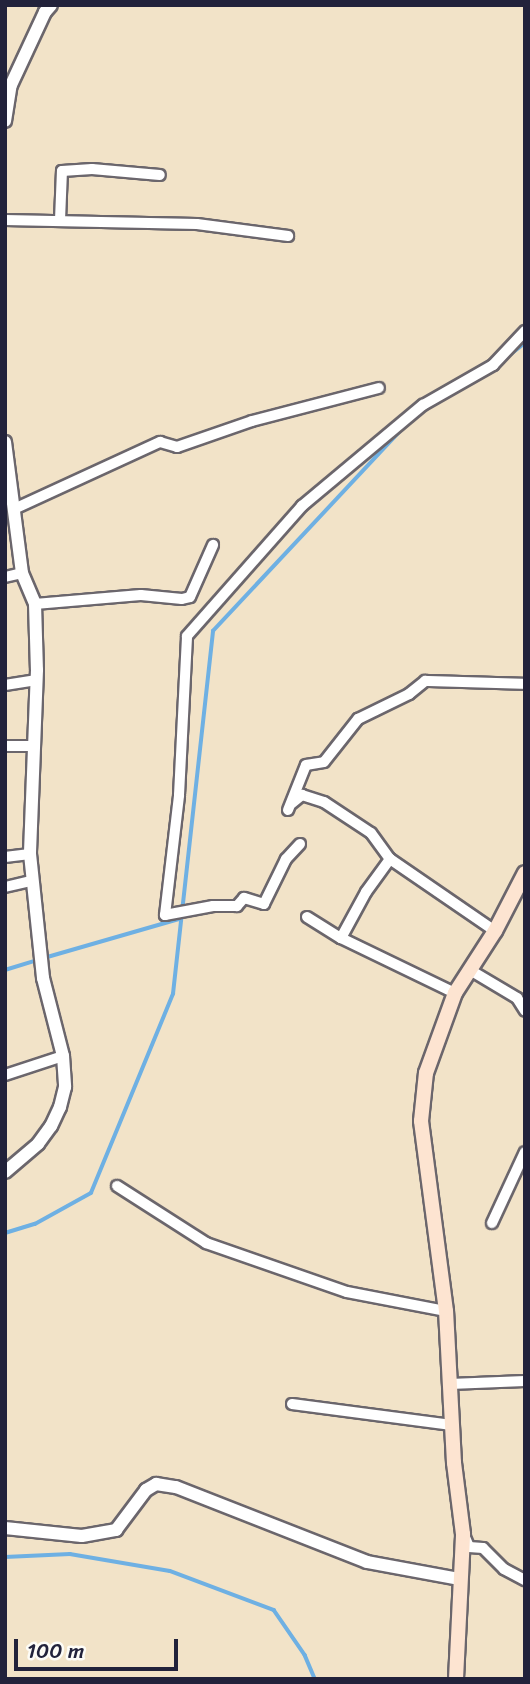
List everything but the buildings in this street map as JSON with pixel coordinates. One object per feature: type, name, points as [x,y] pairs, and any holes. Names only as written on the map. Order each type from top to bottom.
[{"type":"main road","points":[[456,1679],[463,1534],[452,1425],[446,1311],[421,1121],[426,1073],[455,993],[495,931],[525,873]]},
{"type":"street","points":[[5,121],[10,85],[51,5]]},
{"type":"street","points":[[60,220],[62,171],[92,169],[160,175]]},
{"type":"street","points":[[5,220],[197,224],[288,236]]},
{"type":"street","points":[[300,845],[286,859],[264,904],[244,898],[237,906],[213,906],[165,915],[179,795],[187,636],[302,506],[423,405],[494,365],[525,331]]},
{"type":"street","points":[[14,509],[160,442],[177,447],[252,421],[379,388]]},
{"type":"street","points":[[5,442],[22,573],[35,604],[37,680],[30,855],[41,959],[63,1056],[65,1087],[56,1117],[38,1144],[5,1172]]},
{"type":"street","points":[[35,604],[83,598],[190,597],[213,545]]},
{"type":"street","points":[[5,576],[22,573]]},
{"type":"street","points":[[5,685],[37,680]]},
{"type":"street","points":[[495,931],[390,859],[371,833],[324,802],[302,795],[289,807],[306,765],[324,762],[337,750],[358,719],[409,694],[425,681],[525,684]]},
{"type":"street","points":[[5,746],[34,746]]},
{"type":"street","points":[[5,857],[30,855]]},
{"type":"street","points":[[341,938],[366,892],[390,859]]},
{"type":"street","points":[[5,887],[32,881]]},
{"type":"street","points":[[307,918],[341,938],[455,993]]},
{"type":"street","points":[[470,970],[517,998],[525,1011]]},
{"type":"street","points":[[5,1075],[63,1056]]},
{"type":"street","points":[[492,1223],[525,1152]]},
{"type":"street","points":[[117,1186],[206,1244],[347,1292],[446,1311]]},
{"type":"street","points":[[450,1384],[525,1381]]},
{"type":"street","points":[[292,1404],[452,1425]]},
{"type":"street","points":[[5,1528],[82,1536],[116,1530],[146,1490],[156,1484],[176,1487],[367,1562],[459,1579]]},
{"type":"street","points":[[463,1534],[469,1547],[483,1549],[504,1569],[525,1580]]},
{"type":"waterway","points":[[502,361],[525,343]]},
{"type":"waterway","points":[[5,1233],[35,1224],[91,1193],[173,994],[213,631],[406,425]]},
{"type":"waterway","points":[[44,958],[179,919]]},
{"type":"waterway","points":[[5,970],[37,960]]},
{"type":"waterway","points":[[5,1557],[70,1554],[170,1571],[274,1610],[305,1655],[315,1679]]}]
